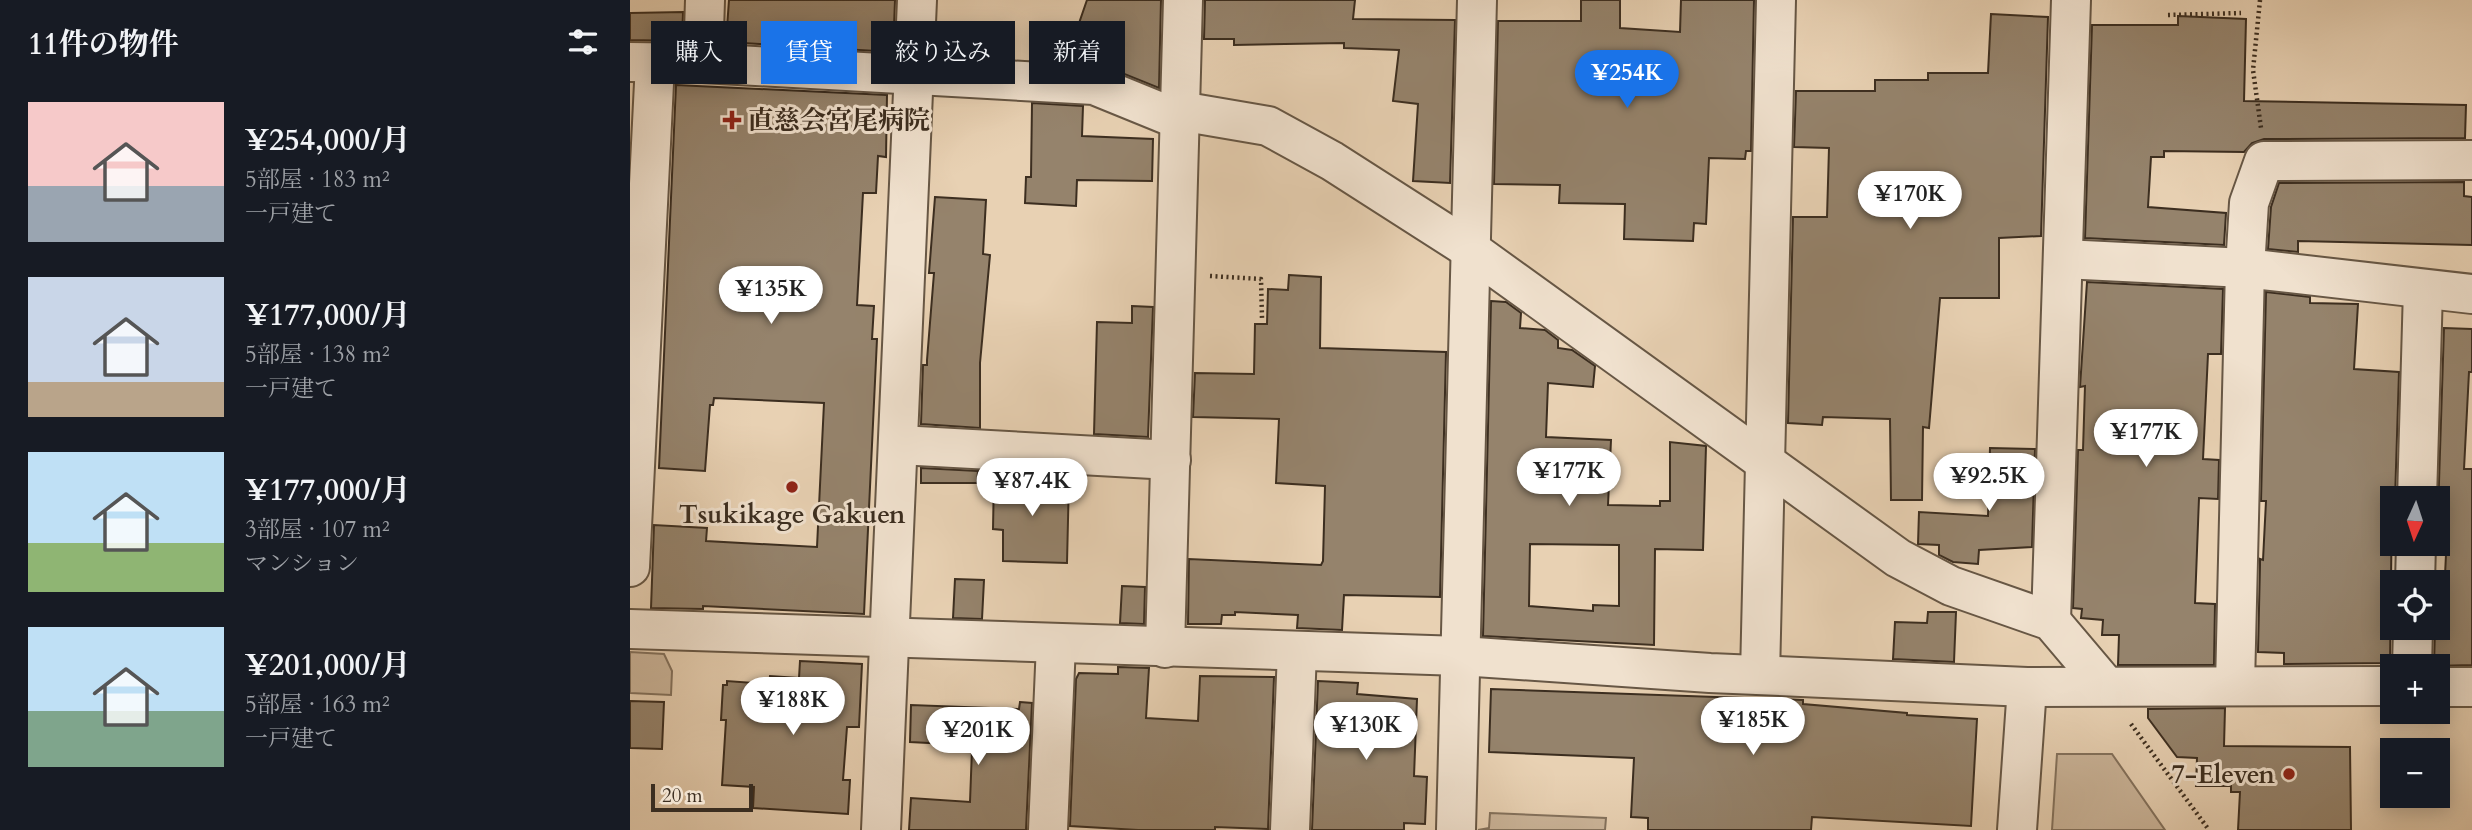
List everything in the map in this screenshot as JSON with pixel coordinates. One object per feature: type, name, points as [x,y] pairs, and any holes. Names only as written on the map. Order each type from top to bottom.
[{"type":"street","points":[[705,0],[705,21]]},
{"type":"street","points":[[916,21],[917,0]]},
{"type":"street","points":[[1165,648],[1183,0]]},
{"type":"street","points":[[1457,830],[1476,0]]},
{"type":"street","points":[[1760,675],[1776,0]]},
{"type":"street","points":[[2051,621],[2071,0]]},
{"type":"street","points":[[630,567],[642,62]]},
{"type":"street","points":[[747,64],[871,71]]},
{"type":"street","points":[[1015,80],[1094,85],[1180,116],[1268,126],[1332,161],[1471,250],[1898,558],[1951,586],[2051,621],[2106,686]]},
{"type":"street","points":[[881,830],[887,639],[899,445],[915,84]]},
{"type":"street","points":[[2235,685],[2245,268],[2249,203],[2264,161],[2472,160]]},
{"type":"street","points":[[2063,259],[2245,268],[2472,294]]},
{"type":"street","points":[[2417,486],[2423,289]]},
{"type":"street","points":[[899,445],[1171,460]]},
{"type":"street","points":[[630,629],[1461,656],[1760,675],[2026,687],[2380,686]]},
{"type":"street","points":[[1048,830],[1056,644]]},
{"type":"street","points":[[1290,830],[1297,651]]},
{"type":"street","points":[[2017,830],[2026,687]]},
{"type":"street","points":[[2450,687],[2472,687]]},
{"type":"path","points":[[2260,0],[2253,70],[2264,161]]},
{"type":"path","points":[[2168,15],[2241,13]]},
{"type":"path","points":[[1177,275],[1261,279],[1262,318]]},
{"type":"path","points":[[2106,686],[2210,830]]},
{"type":"shaded area","points":[[630,652],[664,654],[672,671],[671,695],[630,693]]},
{"type":"shaded area","points":[[2057,754],[2112,754],[2165,830],[2052,830]]},
{"type":"shaded area","points":[[1490,813],[1606,818],[1605,830],[1478,830],[1489,828]]},
{"type":"building","points":[[729,0],[895,0],[894,21],[871,21],[871,51],[857,50],[857,21],[761,21],[761,44],[747,43],[747,21],[728,21]]},
{"type":"building","points":[[1087,0],[1161,0],[1159,88],[1125,74],[1125,21],[1080,21]]},
{"type":"building","points":[[1205,0],[1355,0],[1353,19],[1455,20],[1450,183],[1413,181],[1418,104],[1393,101],[1399,50],[1344,48],[1344,43],[1234,45],[1234,39],[1204,39]]},
{"type":"building","points":[[1581,0],[1620,0],[1620,28],[1680,32],[1681,0],[1754,0],[1751,151],[1746,151],[1745,159],[1709,158],[1706,224],[1694,223],[1693,241],[1624,239],[1625,204],[1559,203],[1560,185],[1494,184],[1498,21],[1581,21]]},
{"type":"building","points":[[683,12],[683,21],[651,21],[651,40],[630,40],[630,13]]},
{"type":"building","points":[[1991,14],[2048,17],[2041,236],[1999,238],[1999,298],[1940,298],[1929,428],[1923,427],[1922,500],[1891,500],[1890,419],[1823,417],[1822,425],[1788,423],[1793,217],[1827,217],[1829,148],[1794,147],[1796,91],[1875,91],[1875,80],[1928,80],[1928,73],[1988,73]]},
{"type":"building","points":[[2178,16],[2246,19],[2244,101],[2466,105],[2465,138],[2264,139],[2252,143],[2244,152],[2164,151],[2164,157],[2151,157],[2148,207],[2226,213],[2224,245],[2085,238],[2092,25],[2178,25]]},
{"type":"building","points":[[676,85],[887,95],[886,157],[878,156],[876,193],[863,193],[857,305],[874,306],[872,339],[877,339],[864,614],[703,606],[703,609],[651,608],[654,525],[707,528],[706,541],[817,547],[824,403],[714,398],[713,405],[710,405],[705,471],[659,468]]},
{"type":"building","points":[[1032,103],[1083,106],[1082,136],[1153,139],[1152,181],[1077,180],[1076,206],[1025,203],[1026,177],[1031,177]]},
{"type":"building","points":[[2464,182],[2464,196],[2472,197],[2472,245],[2298,241],[2298,252],[2268,249],[2271,207],[2279,183]]},
{"type":"building","points":[[935,197],[986,200],[983,254],[990,255],[980,363],[980,428],[921,424],[923,365],[927,365],[934,273],[929,273]]},
{"type":"building","points":[[1289,275],[1321,277],[1320,348],[1446,352],[1440,597],[1344,595],[1342,630],[1297,628],[1298,615],[1235,612],[1235,615],[1222,615],[1221,624],[1188,624],[1189,559],[1321,565],[1323,561],[1325,486],[1276,483],[1279,419],[1193,417],[1195,373],[1254,374],[1255,324],[1267,324],[1268,289],[1288,290]]},
{"type":"building","points":[[2087,282],[2223,289],[2221,354],[2208,354],[2203,459],[2219,460],[2218,499],[2199,498],[2195,603],[2215,604],[2214,665],[2118,665],[2119,635],[2102,635],[2103,620],[2081,618],[2082,609],[2073,608],[2078,450],[2083,450],[2085,386],[2080,387]]},
{"type":"building","points":[[2266,292],[2310,297],[2310,303],[2358,304],[2354,369],[2399,372],[2395,486],[2380,486],[2380,556],[2391,556],[2391,570],[2380,570],[2380,640],[2390,640],[2390,654],[2380,654],[2380,663],[2284,664],[2284,653],[2258,652],[2260,559],[2263,560],[2266,501],[2261,501]]},
{"type":"building","points":[[1491,301],[1506,302],[1521,313],[1520,328],[1545,330],[1558,340],[1558,348],[1572,350],[1595,366],[1593,387],[1548,383],[1546,437],[1611,440],[1608,505],[1660,506],[1660,501],[1670,501],[1670,442],[1706,446],[1703,550],[1655,549],[1654,645],[1483,636]],"holes":[[[1530,544],[1619,545],[1619,606],[1593,605],[1593,611],[1529,606]]]},
{"type":"building","points":[[1132,306],[1153,307],[1148,437],[1094,434],[1097,322],[1132,323]]},
{"type":"building","points":[[2444,328],[2472,329],[2472,372],[2469,372],[2464,469],[2472,469],[2472,665],[2450,666],[2450,654],[2434,654],[2435,640],[2450,640],[2450,570],[2445,570],[2446,556],[2450,556],[2450,486],[2439,486]]},
{"type":"building","points":[[1990,448],[2035,449],[2032,547],[1979,550],[1978,564],[1953,562],[1939,555],[1939,545],[1918,544],[1919,512],[1988,516]]},
{"type":"building","points":[[921,468],[978,471],[977,483],[921,483]]},
{"type":"building","points":[[994,476],[1069,477],[1067,563],[1003,561],[1003,530],[993,529]]},
{"type":"building","points":[[955,579],[984,580],[982,619],[953,618]]},
{"type":"building","points":[[1122,586],[1145,587],[1144,624],[1120,623]]},
{"type":"building","points":[[1928,612],[1956,612],[1954,662],[1893,659],[1895,622],[1927,623]]},
{"type":"building","points":[[800,661],[862,664],[859,727],[847,727],[843,780],[850,780],[848,814],[753,808],[754,787],[722,785],[726,720],[721,720],[723,685],[727,685],[727,681],[769,684],[770,676],[799,678]]},
{"type":"building","points":[[1118,667],[1149,668],[1146,718],[1198,721],[1200,676],[1274,677],[1268,829],[1215,827],[1215,830],[1138,830],[1070,826],[1076,679],[1079,673],[1118,674]]},
{"type":"building","points":[[1318,681],[1358,683],[1357,694],[1417,699],[1414,776],[1427,777],[1425,824],[1404,823],[1404,830],[1312,830]]},
{"type":"building","points":[[1491,689],[1803,700],[1803,704],[1977,719],[1971,826],[1812,817],[1811,830],[1648,830],[1648,818],[1631,817],[1634,758],[1489,752]]},
{"type":"building","points":[[630,701],[664,702],[662,749],[630,748]]},
{"type":"building","points":[[1020,702],[1032,703],[1026,830],[909,830],[911,798],[970,802],[972,749],[968,745],[910,742],[911,705],[1019,709]]},
{"type":"building","points":[[2225,708],[2224,746],[2350,747],[2351,830],[2238,830],[2240,792],[2231,792],[2231,786],[2196,786],[2197,758],[2177,757],[2148,718],[2148,709]]},
{"type":"place","name":"直慈会宮尾病院","points":[[732,120]]},
{"type":"place","name":"Tsukikage Gakuen","points":[[792,487]]},
{"type":"place","name":"7-Eleven","points":[[2289,774]]}]
